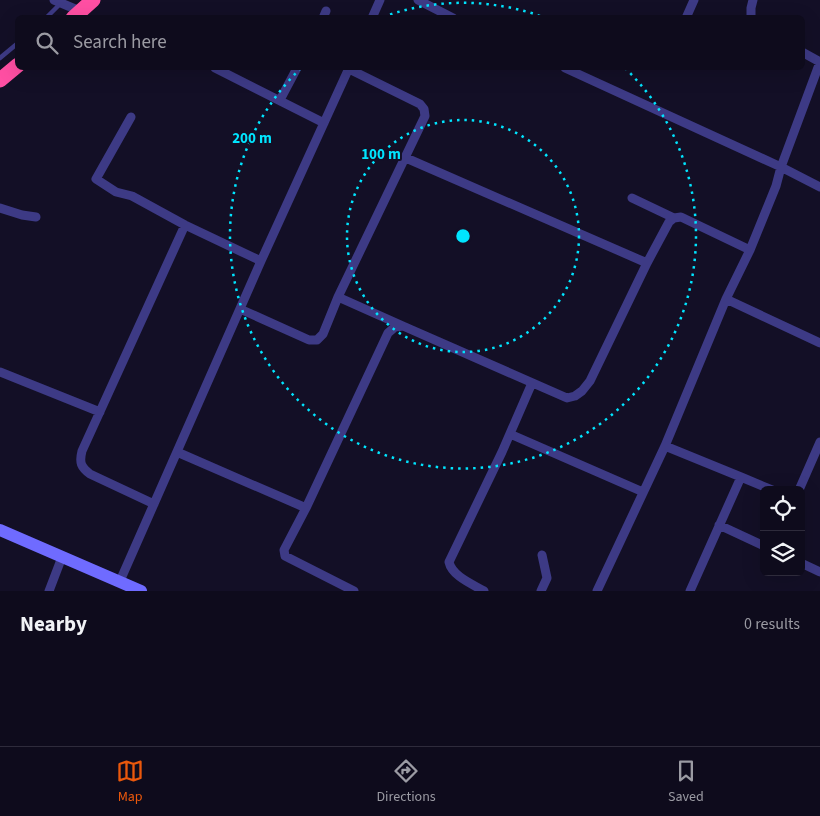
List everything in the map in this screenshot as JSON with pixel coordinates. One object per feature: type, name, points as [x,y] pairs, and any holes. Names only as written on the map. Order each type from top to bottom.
[{"type":"highway","points":[[77,14],[93,0]]},
{"type":"highway","points":[[0,80],[15,68]]},
{"type":"street","points":[[373,15],[380,0]]},
{"type":"street","points":[[418,0],[448,15]]},
{"type":"street","points":[[687,15],[694,0]]},
{"type":"street","points":[[751,15],[753,0]]},
{"type":"street","points":[[62,2],[77,14]]},
{"type":"street","points":[[597,591],[665,446],[726,299],[750,250],[776,186],[781,167],[820,62],[805,54]]},
{"type":"street","points":[[220,70],[324,123]]},
{"type":"street","points":[[280,100],[296,70]]},
{"type":"street","points":[[120,581],[348,70]]},
{"type":"street","points":[[240,309],[309,340],[317,340],[323,334],[338,297],[425,116],[424,109],[420,104],[353,70]]},
{"type":"street","points":[[569,70],[781,167],[820,187]]},
{"type":"street","points":[[131,117],[96,179],[116,192],[132,196],[185,225],[262,261]]},
{"type":"street","points":[[406,158],[647,263]]},
{"type":"street","points":[[632,198],[674,218]]},
{"type":"street","points":[[0,208],[36,217]]},
{"type":"street","points":[[338,297],[567,398],[582,392],[590,382],[647,263],[669,222],[674,218],[681,217],[750,250]]},
{"type":"street","points":[[154,504],[90,474],[82,468],[79,461],[185,225]]},
{"type":"street","points":[[726,299],[820,343]]},
{"type":"street","points":[[354,591],[285,556],[284,550],[306,508],[388,333],[395,327],[403,326]]},
{"type":"street","points":[[0,372],[100,412]]},
{"type":"street","points":[[484,591],[456,574],[449,562],[532,383]]},
{"type":"street","points":[[510,434],[643,492]]},
{"type":"street","points":[[801,486],[820,442]]},
{"type":"street","points":[[665,446],[762,486]]},
{"type":"street","points":[[177,452],[306,508]]},
{"type":"street","points":[[690,591],[741,477]]},
{"type":"street","points":[[719,525],[760,544]]},
{"type":"street","points":[[0,530],[141,591]]},
{"type":"street","points":[[542,554],[547,578],[542,591]]},
{"type":"street","points":[[49,591],[62,556]]},
{"type":"street","points":[[805,565],[820,572]]},
{"type":"lane","points":[[49,15],[62,2]]},
{"type":"lane","points":[[0,58],[15,46]]}]
